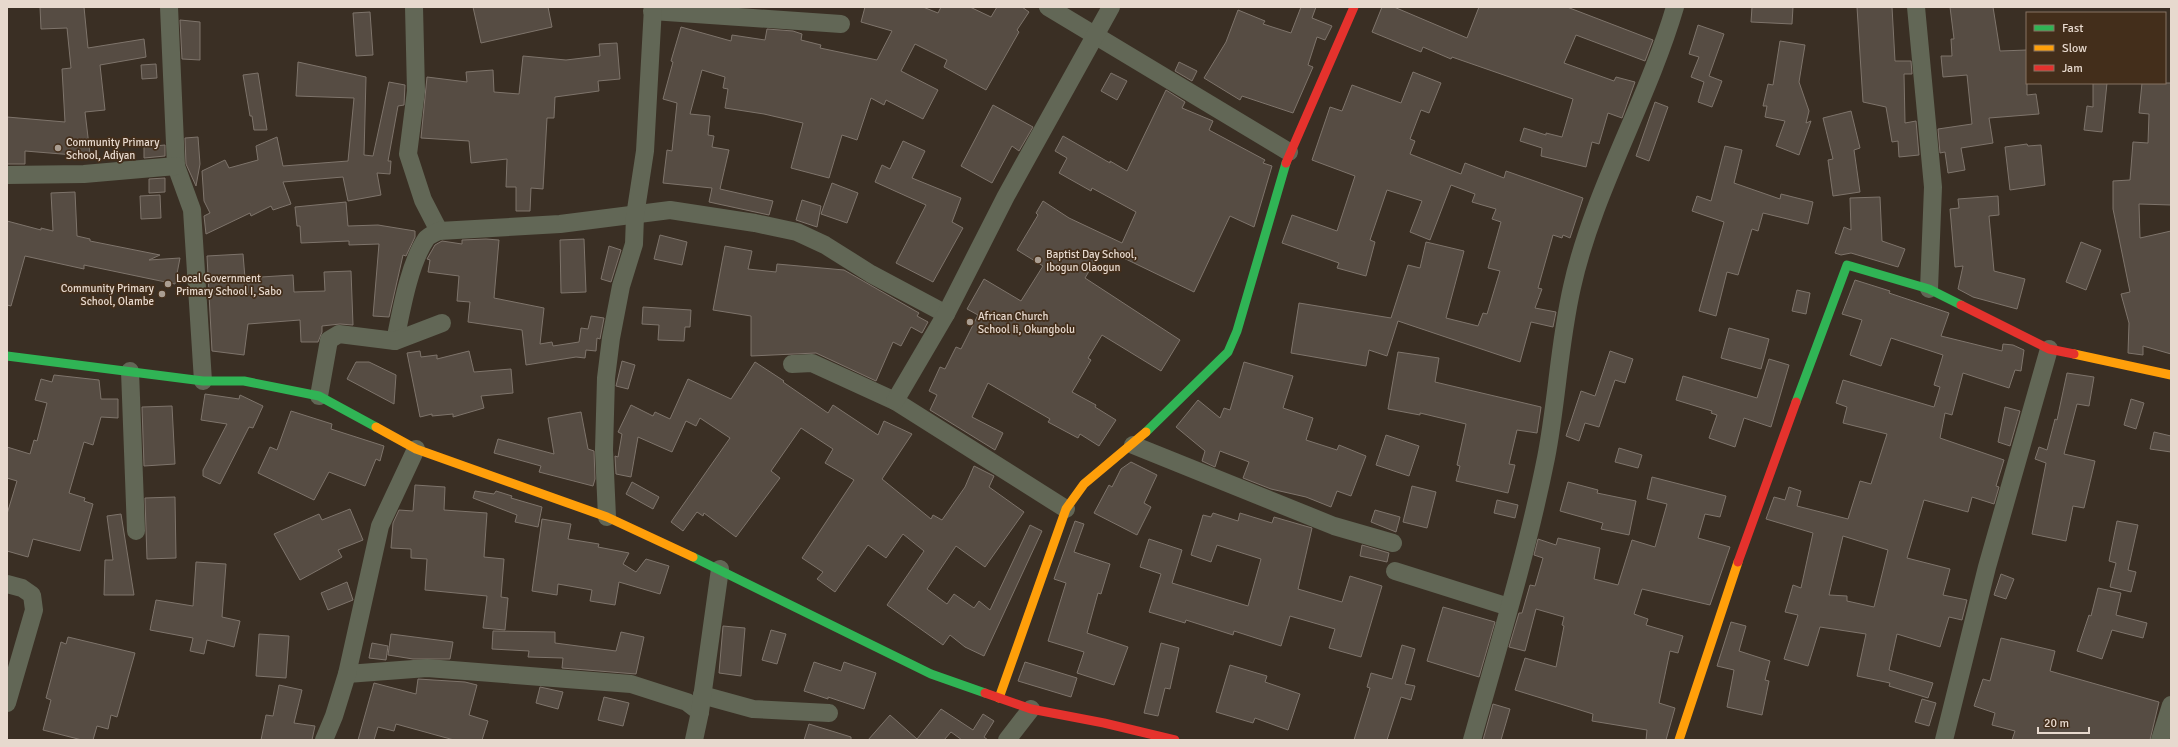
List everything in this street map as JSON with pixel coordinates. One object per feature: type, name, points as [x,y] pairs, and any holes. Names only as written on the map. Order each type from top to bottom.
[{"type":"street","points":[[169,7],[176,166],[192,210],[203,381]]},
{"type":"street","points":[[414,7],[416,91],[408,154],[423,200],[439,231]]},
{"type":"street","points":[[1048,7],[1289,152]]},
{"type":"street","points":[[895,401],[946,314],[1006,196],[1111,7]]},
{"type":"street","points":[[999,698],[1066,509],[1084,484],[1100,469],[1133,445],[1228,352],[1238,331],[1289,152],[1354,7]]},
{"type":"street","points":[[1472,740],[1509,607],[1546,458],[1572,287],[1588,233],[1653,73],[1675,7]]},
{"type":"street","points":[[1916,7],[1933,187],[1929,289]]},
{"type":"street","points":[[607,517],[604,450],[606,378],[611,338],[621,286],[634,244],[635,216],[645,151],[653,9],[841,24]]},
{"type":"street","points":[[7,175],[84,174],[176,166]]},
{"type":"street","points":[[395,341],[402,305],[416,262],[426,238],[439,231],[560,224],[635,216],[670,210],[755,223],[797,232],[825,245],[871,274],[946,314]]},
{"type":"street","points":[[1679,740],[1764,487],[1847,265],[1929,289],[2049,349],[2171,375]]},
{"type":"street","points":[[319,396],[330,340],[339,334],[395,341],[442,323]]},
{"type":"street","points":[[1944,740],[1987,567],[2049,349]]},
{"type":"street","points":[[7,356],[203,381],[244,381],[319,396],[416,449],[607,517],[720,569],[859,640],[931,674],[1031,709],[1104,723],[1175,740]]},
{"type":"street","points":[[792,364],[812,363],[895,401],[1066,509]]},
{"type":"street","points":[[130,371],[136,531]]},
{"type":"street","points":[[1133,445],[1334,526],[1393,543]]},
{"type":"street","points":[[324,740],[347,674],[380,526],[416,449]]},
{"type":"street","points":[[694,740],[701,704],[720,569]]},
{"type":"street","points":[[1395,571],[1509,607]]},
{"type":"street","points":[[7,584],[22,588],[32,595],[34,610],[7,704]]},
{"type":"street","points":[[347,674],[427,668],[631,684],[687,702],[753,709],[829,713]]},
{"type":"street","points":[[2160,740],[2171,705]]},
{"type":"street","points":[[1007,740],[1031,709]]},
{"type":"building","points":[[40,7],[84,7],[88,48],[144,39],[146,57],[100,65],[105,110],[85,112],[90,154],[74,156],[25,151],[25,164],[7,164],[7,117],[65,122],[62,69],[71,68],[67,28],[41,29]]},
{"type":"building","points":[[473,7],[548,7],[552,27],[481,43]]},
{"type":"building","points":[[865,7],[923,7],[938,13],[941,7],[970,7],[991,17],[997,7],[1022,7],[1029,12],[1017,30],[1019,32],[986,90],[944,67],[947,60],[915,44],[901,71],[938,90],[923,119],[886,100],[884,105],[871,98],[857,140],[842,135],[829,178],[791,168],[803,123],[764,114],[725,108],[728,89],[723,88],[725,77],[702,70],[690,114],[710,116],[708,135],[714,136],[712,147],[729,150],[720,189],[773,201],[769,215],[709,202],[712,188],[663,183],[667,150],[672,151],[677,103],[663,99],[673,62],[671,61],[681,27],[731,41],[732,35],[765,40],[767,29],[793,31],[802,34],[801,40],[821,45],[820,48],[877,60],[892,31],[861,22]]},
{"type":"building","points":[[1301,7],[1316,7],[1312,18],[1332,26],[1325,40],[1317,37],[1308,65],[1313,67],[1293,113],[1242,96],[1240,100],[1204,78],[1226,42],[1238,10],[1265,21],[1263,24],[1291,33]]},
{"type":"building","points":[[1382,7],[1394,7],[1467,38],[1479,7],[1567,7],[1653,40],[1645,61],[1576,35],[1564,63],[1614,81],[1616,77],[1635,82],[1622,118],[1608,113],[1599,144],[1592,142],[1586,167],[1541,156],[1542,148],[1520,141],[1524,128],[1546,135],[1546,133],[1562,137],[1573,99],[1452,57],[1451,59],[1423,47],[1421,52],[1372,32]]},
{"type":"building","points":[[1752,7],[1793,7],[1792,24],[1751,22]]},
{"type":"building","points":[[1857,7],[1892,7],[1895,61],[1911,61],[1912,74],[1904,74],[1905,123],[1916,121],[1919,155],[1899,157],[1898,141],[1892,142],[1886,107],[1863,102]]},
{"type":"building","points":[[1950,7],[1993,7],[2000,51],[2026,50],[2027,95],[2036,94],[2039,114],[1989,118],[1993,143],[1961,148],[1965,170],[1948,173],[1945,152],[1940,153],[1938,129],[1972,124],[1967,75],[1943,77],[1941,56],[1952,56],[1951,39],[1954,39]]},
{"type":"building","points":[[370,12],[373,55],[356,56],[353,13]]},
{"type":"building","points":[[180,20],[200,22],[200,60],[182,59]]},
{"type":"building","points":[[1698,25],[1724,34],[1709,76],[1722,81],[1712,107],[1698,102],[1704,82],[1691,77],[1699,57],[1689,54]]},
{"type":"building","points":[[1780,41],[1805,45],[1799,82],[1809,111],[1806,123],[1811,121],[1799,155],[1776,146],[1785,121],[1765,117],[1767,106],[1763,106],[1768,84],[1773,85]]},
{"type":"building","points":[[617,43],[620,79],[598,81],[599,91],[555,97],[554,118],[547,118],[543,189],[531,188],[530,211],[516,211],[516,187],[506,187],[507,159],[471,163],[469,141],[421,138],[427,77],[467,82],[466,72],[493,70],[494,92],[519,94],[523,56],[566,60],[600,56],[599,44]]},
{"type":"building","points":[[298,62],[366,77],[364,155],[373,156],[389,82],[405,85],[404,105],[398,106],[388,161],[391,161],[390,174],[377,173],[381,195],[348,201],[343,177],[283,182],[291,204],[273,210],[271,206],[251,216],[250,213],[206,234],[204,216],[210,213],[204,201],[202,171],[225,160],[229,168],[258,160],[256,146],[277,137],[283,166],[348,161],[354,98],[296,96]]},
{"type":"building","points":[[1179,62],[1197,71],[1192,81],[1175,71]]},
{"type":"building","points":[[156,64],[157,78],[142,79],[141,65]]},
{"type":"building","points":[[1413,72],[1441,83],[1429,113],[1421,110],[1410,139],[1415,141],[1410,154],[1461,174],[1465,163],[1504,178],[1506,171],[1583,198],[1570,238],[1563,235],[1562,238],[1553,235],[1538,288],[1542,289],[1535,308],[1556,312],[1553,327],[1531,322],[1520,362],[1398,321],[1387,356],[1369,350],[1366,366],[1291,353],[1299,303],[1391,318],[1408,265],[1420,268],[1426,242],[1464,251],[1446,318],[1478,326],[1483,313],[1487,314],[1500,271],[1488,268],[1501,222],[1492,219],[1496,209],[1472,202],[1475,194],[1451,185],[1430,240],[1410,232],[1422,201],[1387,190],[1370,240],[1375,242],[1366,276],[1337,268],[1339,263],[1282,243],[1292,215],[1337,231],[1355,176],[1312,160],[1330,107],[1342,111],[1352,85],[1401,103]]},
{"type":"building","points":[[258,73],[267,130],[254,130],[243,75]]},
{"type":"building","points":[[1111,73],[1127,81],[1117,100],[1101,91]]},
{"type":"building","points":[[2171,83],[2171,205],[2139,204],[2140,238],[2171,231],[2171,354],[2143,346],[2143,355],[2128,353],[2129,323],[2121,294],[2130,292],[2113,209],[2113,181],[2130,180],[2133,142],[2148,143],[2149,114],[2139,113],[2142,84]]},
{"type":"building","points":[[2093,84],[2107,84],[2102,132],[2084,130],[2087,106],[2093,107]]},
{"type":"building","points":[[1166,90],[1185,102],[1182,108],[1213,121],[1209,130],[1265,160],[1263,163],[1272,166],[1254,227],[1230,216],[1194,292],[1105,249],[1105,251],[1102,250],[1085,278],[1180,340],[1161,371],[1102,335],[1088,358],[1091,360],[1072,392],[1096,405],[1095,407],[1116,420],[1099,446],[1080,434],[1078,438],[1048,422],[1050,419],[988,383],[972,417],[1003,433],[995,450],[930,410],[937,395],[929,391],[940,367],[945,369],[956,347],[961,349],[978,315],[967,309],[984,279],[1021,301],[1043,266],[1017,250],[1038,215],[1036,213],[1043,201],[1069,218],[1122,243],[1136,212],[1092,188],[1091,191],[1059,173],[1067,158],[1055,151],[1063,136],[1127,171]]},
{"type":"building","points":[[1655,102],[1668,107],[1649,161],[1636,156]]},
{"type":"building","points":[[993,105],[1033,127],[1019,151],[1012,146],[992,183],[961,166]]},
{"type":"building","points":[[1851,111],[1860,148],[1854,150],[1860,192],[1833,196],[1828,160],[1833,159],[1823,118]]},
{"type":"building","points":[[198,137],[200,164],[196,186],[186,164],[185,138]]},
{"type":"building","points":[[903,141],[925,151],[912,178],[961,198],[952,222],[963,228],[933,282],[896,263],[926,205],[875,182],[882,165],[890,169]]},
{"type":"building","points":[[2027,144],[2028,146],[2041,145],[2045,185],[2010,190],[2005,147]]},
{"type":"building","points":[[165,145],[165,156],[144,158],[144,147]]},
{"type":"building","points":[[1725,146],[1742,150],[1734,183],[1780,199],[1781,194],[1813,202],[1808,224],[1763,213],[1758,231],[1752,229],[1738,275],[1727,272],[1716,316],[1699,311],[1724,222],[1692,211],[1697,196],[1711,201]]},
{"type":"building","points":[[165,178],[165,192],[149,193],[149,179]]},
{"type":"building","points":[[832,183],[858,193],[847,223],[821,214]]},
{"type":"building","points":[[75,192],[77,236],[90,239],[90,241],[160,255],[149,260],[180,258],[175,284],[84,265],[84,269],[25,256],[11,306],[7,305],[7,221],[41,230],[41,228],[53,231],[51,193]]},
{"type":"building","points":[[160,195],[161,218],[141,219],[140,196]]},
{"type":"building","points":[[1998,196],[1999,215],[1989,216],[1994,271],[2025,279],[2017,309],[1973,297],[1958,289],[1963,266],[1955,267],[1950,209],[1959,208],[1958,199]]},
{"type":"building","points":[[1880,197],[1882,241],[1905,249],[1898,267],[1851,253],[1841,255],[1835,253],[1844,227],[1851,230],[1850,198]]},
{"type":"building","points":[[802,200],[821,206],[817,227],[796,220]]},
{"type":"building","points":[[346,202],[348,226],[378,225],[415,231],[415,237],[406,256],[403,255],[389,317],[373,316],[379,244],[349,245],[349,241],[301,243],[300,226],[297,226],[295,207]]},
{"type":"building","points":[[660,235],[687,242],[682,265],[654,259]]},
{"type":"building","points":[[584,239],[586,292],[561,293],[560,240]]},
{"type":"building","points":[[462,240],[499,240],[494,298],[544,308],[540,344],[552,342],[553,346],[579,342],[581,328],[588,329],[591,316],[604,318],[600,339],[597,338],[596,351],[586,350],[585,358],[576,357],[526,365],[522,330],[468,322],[470,302],[457,301],[459,276],[428,272],[430,260],[427,259],[435,245],[442,241],[462,244]]},
{"type":"building","points":[[2081,242],[2101,250],[2086,290],[2066,282]]},
{"type":"building","points":[[609,246],[621,250],[611,282],[601,279]]},
{"type":"building","points":[[725,246],[752,251],[748,269],[776,272],[777,264],[844,270],[919,313],[917,316],[928,322],[922,333],[911,327],[901,346],[893,342],[876,381],[816,353],[751,356],[751,316],[713,310]]},
{"type":"building","points":[[243,254],[245,278],[293,275],[294,292],[325,291],[324,272],[351,271],[353,325],[340,324],[322,326],[322,332],[318,342],[301,342],[300,320],[248,324],[244,355],[212,351],[207,256]]},
{"type":"building","points":[[1855,280],[1890,291],[1889,293],[1949,313],[1941,336],[2002,351],[2003,344],[2013,345],[2024,350],[2021,371],[2015,370],[2009,388],[1963,373],[1952,415],[1945,413],[1940,438],[2004,460],[1996,486],[1999,487],[1994,504],[1972,497],[1968,512],[1924,500],[1907,558],[1950,569],[1943,595],[1967,600],[1962,620],[1949,617],[1940,647],[1897,634],[1889,670],[1933,683],[1928,698],[1889,686],[1890,683],[1857,676],[1866,634],[1820,627],[1808,666],[1784,659],[1798,615],[1785,612],[1793,585],[1801,588],[1813,533],[1766,519],[1774,497],[1785,500],[1789,487],[1801,491],[1797,506],[1848,519],[1860,481],[1871,484],[1887,434],[1843,423],[1847,407],[1836,403],[1843,380],[1934,407],[1940,387],[1934,385],[1943,355],[1891,338],[1881,366],[1850,355],[1862,320],[1842,314]],"holes":[[[1843,536],[1888,550],[1874,607],[1847,601],[1847,596],[1829,595]]]},
{"type":"building","points":[[1797,290],[1810,293],[1806,314],[1792,311]]},
{"type":"building","points":[[643,307],[691,310],[690,327],[685,327],[684,341],[658,340],[659,325],[642,324]]},
{"type":"building","points":[[1729,328],[1769,339],[1761,369],[1721,358]]},
{"type":"building","points":[[420,351],[421,357],[437,355],[437,359],[469,351],[474,372],[511,369],[513,393],[481,396],[484,408],[453,417],[453,414],[432,416],[432,414],[420,417],[407,353]]},
{"type":"building","points":[[1610,351],[1633,359],[1625,383],[1615,380],[1599,427],[1585,423],[1579,441],[1566,436],[1581,391],[1595,396]]},
{"type":"building","points":[[1398,352],[1439,358],[1435,382],[1541,407],[1537,433],[1517,430],[1509,464],[1515,465],[1508,493],[1456,481],[1460,466],[1457,465],[1466,424],[1420,413],[1420,415],[1388,409]]},
{"type":"building","points":[[1769,359],[1789,365],[1771,427],[1744,418],[1735,447],[1709,438],[1717,415],[1711,413],[1712,411],[1676,400],[1683,376],[1757,398]]},
{"type":"building","points":[[622,361],[635,365],[628,389],[616,386]]},
{"type":"building","points":[[356,362],[369,362],[396,375],[394,404],[347,379]]},
{"type":"building","points":[[755,362],[828,413],[833,405],[878,435],[884,421],[912,434],[882,479],[931,519],[933,515],[942,520],[965,487],[974,466],[994,476],[989,487],[1024,512],[985,567],[956,546],[927,589],[947,604],[954,594],[974,608],[979,601],[990,610],[1030,525],[1042,531],[984,656],[965,647],[950,635],[943,645],[887,605],[924,551],[903,534],[886,558],[868,545],[835,592],[817,579],[823,572],[802,558],[854,480],[825,463],[833,449],[801,428],[771,471],[780,478],[736,537],[704,513],[703,516],[697,512],[683,531],[671,522],[730,438],[700,418],[696,426],[686,421],[672,452],[638,437],[631,477],[616,474],[615,456],[618,457],[622,434],[618,432],[631,405],[653,416],[655,412],[670,419],[688,379],[731,399]]},
{"type":"building","points":[[1244,362],[1293,376],[1283,408],[1313,418],[1306,440],[1337,450],[1339,445],[1366,456],[1351,496],[1337,491],[1331,507],[1306,497],[1271,489],[1243,478],[1249,462],[1220,451],[1215,467],[1202,461],[1205,451],[1176,427],[1198,400],[1220,418],[1224,408],[1230,410]]},
{"type":"building","points":[[2067,373],[2094,377],[2089,406],[2077,404],[2064,454],[2095,461],[2084,508],[2073,506],[2066,541],[2032,534],[2046,463],[2035,459],[2039,447],[2047,450],[2055,419],[2057,420]]},
{"type":"building","points":[[54,375],[99,380],[101,399],[118,399],[118,418],[101,417],[93,445],[84,442],[69,493],[85,498],[84,501],[93,504],[80,551],[33,539],[28,557],[7,551],[7,514],[17,481],[7,478],[7,447],[30,454],[34,440],[37,441],[47,403],[35,400],[41,379],[52,382]]},
{"type":"building","points":[[205,394],[239,399],[240,395],[263,406],[253,428],[249,427],[220,484],[203,476],[203,470],[227,424],[201,420]]},
{"type":"building","points":[[2131,399],[2144,403],[2136,429],[2124,425]]},
{"type":"building","points":[[172,406],[175,464],[144,466],[142,407]]},
{"type":"building","points":[[2005,407],[2020,411],[2010,446],[1998,442]]},
{"type":"building","points":[[291,411],[332,424],[331,429],[384,446],[380,461],[376,459],[365,486],[329,472],[314,500],[258,473],[270,447],[277,450]]},
{"type":"building","points":[[581,412],[588,449],[594,451],[595,479],[593,486],[539,472],[541,466],[494,453],[498,439],[554,454],[548,418]]},
{"type":"building","points":[[2154,432],[2171,436],[2171,452],[2150,449]]},
{"type":"building","points":[[1386,435],[1419,446],[1409,476],[1376,465]]},
{"type":"building","points":[[1619,448],[1642,455],[1638,468],[1615,462]]},
{"type":"building","points":[[1131,462],[1157,475],[1144,503],[1151,507],[1137,535],[1094,513],[1109,485],[1112,487],[1121,469]]},
{"type":"building","points":[[1652,477],[1726,496],[1720,517],[1705,514],[1698,538],[1730,547],[1710,605],[1642,589],[1634,614],[1648,619],[1646,625],[1683,636],[1678,653],[1670,651],[1659,703],[1675,708],[1666,740],[1646,740],[1647,730],[1592,721],[1593,714],[1515,690],[1525,658],[1556,667],[1564,626],[1562,625],[1564,617],[1536,609],[1525,651],[1509,647],[1519,613],[1522,613],[1530,585],[1535,586],[1543,558],[1534,555],[1538,539],[1556,545],[1558,538],[1600,548],[1594,579],[1618,585],[1632,540],[1655,547],[1667,504],[1647,499]]},
{"type":"building","points":[[632,482],[659,497],[653,509],[626,494]]},
{"type":"building","points":[[1568,482],[1598,490],[1597,493],[1636,501],[1629,535],[1601,529],[1603,523],[1560,511]]},
{"type":"building","points":[[415,485],[445,487],[444,510],[487,513],[484,557],[504,559],[501,597],[508,598],[505,630],[483,628],[487,596],[425,590],[427,559],[411,558],[411,549],[391,548],[393,523],[399,510],[413,511]]},
{"type":"building","points":[[1412,486],[1436,492],[1427,528],[1403,522]]},
{"type":"building","points":[[475,491],[494,494],[496,491],[512,496],[511,498],[542,507],[538,527],[515,522],[517,515],[473,498]]},
{"type":"building","points":[[175,497],[176,558],[147,559],[145,498]]},
{"type":"building","points":[[1497,500],[1518,505],[1515,518],[1494,513]]},
{"type":"building","points":[[350,509],[363,540],[338,550],[342,557],[300,580],[274,534],[319,514],[322,520]]},
{"type":"building","points":[[1375,510],[1400,517],[1396,532],[1371,522]]},
{"type":"building","points":[[1213,513],[1238,521],[1240,513],[1272,523],[1274,517],[1312,528],[1298,589],[1342,602],[1350,576],[1382,586],[1361,657],[1329,648],[1335,629],[1290,616],[1281,646],[1234,631],[1233,635],[1186,620],[1185,623],[1149,612],[1161,574],[1140,567],[1149,539],[1182,550],[1172,583],[1248,606],[1261,559],[1217,545],[1211,562],[1191,555],[1203,515],[1211,517]]},
{"type":"building","points":[[121,514],[134,595],[104,595],[105,560],[113,560],[107,516]]},
{"type":"building","points":[[542,519],[571,524],[568,539],[599,544],[598,547],[629,553],[623,564],[636,572],[646,559],[669,566],[660,594],[619,582],[615,605],[590,601],[592,590],[558,584],[557,595],[532,591]]},
{"type":"building","points":[[1075,521],[1084,524],[1074,552],[1110,564],[1101,594],[1098,593],[1087,633],[1128,647],[1114,685],[1077,673],[1084,652],[1048,641],[1066,583],[1054,579]]},
{"type":"building","points":[[2117,521],[2138,525],[2128,570],[2136,572],[2131,592],[2110,587],[2116,563],[2109,561]]},
{"type":"building","points":[[1362,545],[1389,553],[1387,562],[1360,556]]},
{"type":"building","points":[[196,562],[226,564],[222,617],[240,621],[234,647],[207,640],[204,654],[190,651],[193,638],[150,630],[156,600],[193,606]]},
{"type":"building","points":[[2001,574],[2014,579],[2006,599],[1994,595]]},
{"type":"building","points":[[347,582],[353,600],[328,610],[321,593]]},
{"type":"building","points":[[2098,588],[2121,593],[2116,615],[2147,623],[2143,638],[2112,630],[2102,659],[2077,651],[2089,615],[2091,616]]},
{"type":"building","points":[[1443,607],[1495,622],[1479,677],[1427,661]]},
{"type":"building","points":[[1731,622],[1746,626],[1739,651],[1770,661],[1765,680],[1769,681],[1762,715],[1727,707],[1734,670],[1717,666]]},
{"type":"building","points":[[723,626],[745,628],[741,676],[719,673]]},
{"type":"building","points":[[771,630],[786,634],[777,664],[762,660]]},
{"type":"building","points":[[493,631],[555,632],[555,643],[616,651],[621,632],[644,637],[636,674],[562,668],[563,658],[528,657],[529,651],[492,649]]},
{"type":"building","points":[[259,634],[289,636],[286,678],[256,676]]},
{"type":"building","points":[[391,634],[453,642],[450,659],[413,659],[388,655]]},
{"type":"building","points":[[68,637],[135,653],[117,717],[111,715],[108,729],[97,726],[93,740],[82,740],[43,730],[51,700],[46,698],[61,642],[66,644]]},
{"type":"building","points":[[2001,638],[2055,651],[2050,671],[2159,702],[2150,740],[2012,740],[2015,731],[1992,725],[1995,713],[1974,706],[1983,679],[1990,681]]},
{"type":"building","points":[[372,643],[388,646],[386,660],[369,658]]},
{"type":"building","points":[[1161,643],[1179,648],[1170,689],[1165,688],[1158,716],[1144,713]]},
{"type":"building","points":[[1402,645],[1415,649],[1405,684],[1415,686],[1411,700],[1401,697],[1387,740],[1354,740],[1370,688],[1367,687],[1371,673],[1392,679]]},
{"type":"building","points":[[814,662],[841,671],[844,662],[876,673],[864,709],[804,691]]},
{"type":"building","points":[[1025,662],[1077,678],[1071,697],[1018,681]]},
{"type":"building","points":[[1230,665],[1267,676],[1265,682],[1300,694],[1288,730],[1255,718],[1253,723],[1216,712]]},
{"type":"building","points":[[418,679],[465,682],[477,685],[469,715],[488,721],[482,740],[454,740],[396,724],[394,731],[378,727],[374,740],[358,740],[374,683],[416,694]]},
{"type":"building","points":[[279,685],[302,690],[294,723],[315,726],[312,740],[261,740],[266,715],[273,716]]},
{"type":"building","points":[[540,687],[563,692],[558,709],[536,703]]},
{"type":"building","points":[[604,697],[629,703],[623,726],[598,720]]},
{"type":"building","points":[[1922,699],[1936,703],[1929,726],[1915,722]]},
{"type":"building","points":[[1493,704],[1510,709],[1501,740],[1483,740]]},
{"type":"building","points":[[941,709],[973,730],[983,714],[994,721],[984,737],[988,740],[962,740],[951,732],[944,740],[868,740],[890,715],[917,739]]},
{"type":"building","points":[[809,724],[851,737],[851,740],[804,740]]},
{"type":"traffic: fast","points":[[1146,432],[1228,352],[1237,331],[1286,163]]},
{"type":"traffic: fast","points":[[1796,402],[1847,265],[1929,289],[1961,305]]},
{"type":"traffic: fast","points":[[7,356],[203,381],[244,381],[319,396],[376,427]]},
{"type":"traffic: fast","points":[[693,557],[931,674],[985,693]]},
{"type":"traffic: slow","points":[[2074,354],[2171,375]]},
{"type":"traffic: slow","points":[[376,427],[416,449],[607,517],[693,557]]},
{"type":"traffic: slow","points":[[999,698],[1066,509],[1084,484],[1146,432]]},
{"type":"traffic: slow","points":[[1679,740],[1738,562]]},
{"type":"traffic: jam","points":[[1286,163],[1354,7]]},
{"type":"traffic: jam","points":[[1961,305],[2049,349],[2074,354]]},
{"type":"traffic: jam","points":[[1738,562],[1796,402]]},
{"type":"traffic: jam","points":[[985,693],[1031,709],[1104,723],[1175,740]]},
{"type":"place","name":"Community Primary School, Adiyan","points":[[58,148]]},
{"type":"place","name":"Baptist Day School, Ibogun Olaogun","points":[[1038,260]]},
{"type":"place","name":"Local Government Primary School I, Sabo","points":[[168,284]]},
{"type":"place","name":"Community Primary School, Olambe","points":[[162,294]]},
{"type":"place","name":"African Church School Ii, Okungbolu","points":[[970,322]]}]
